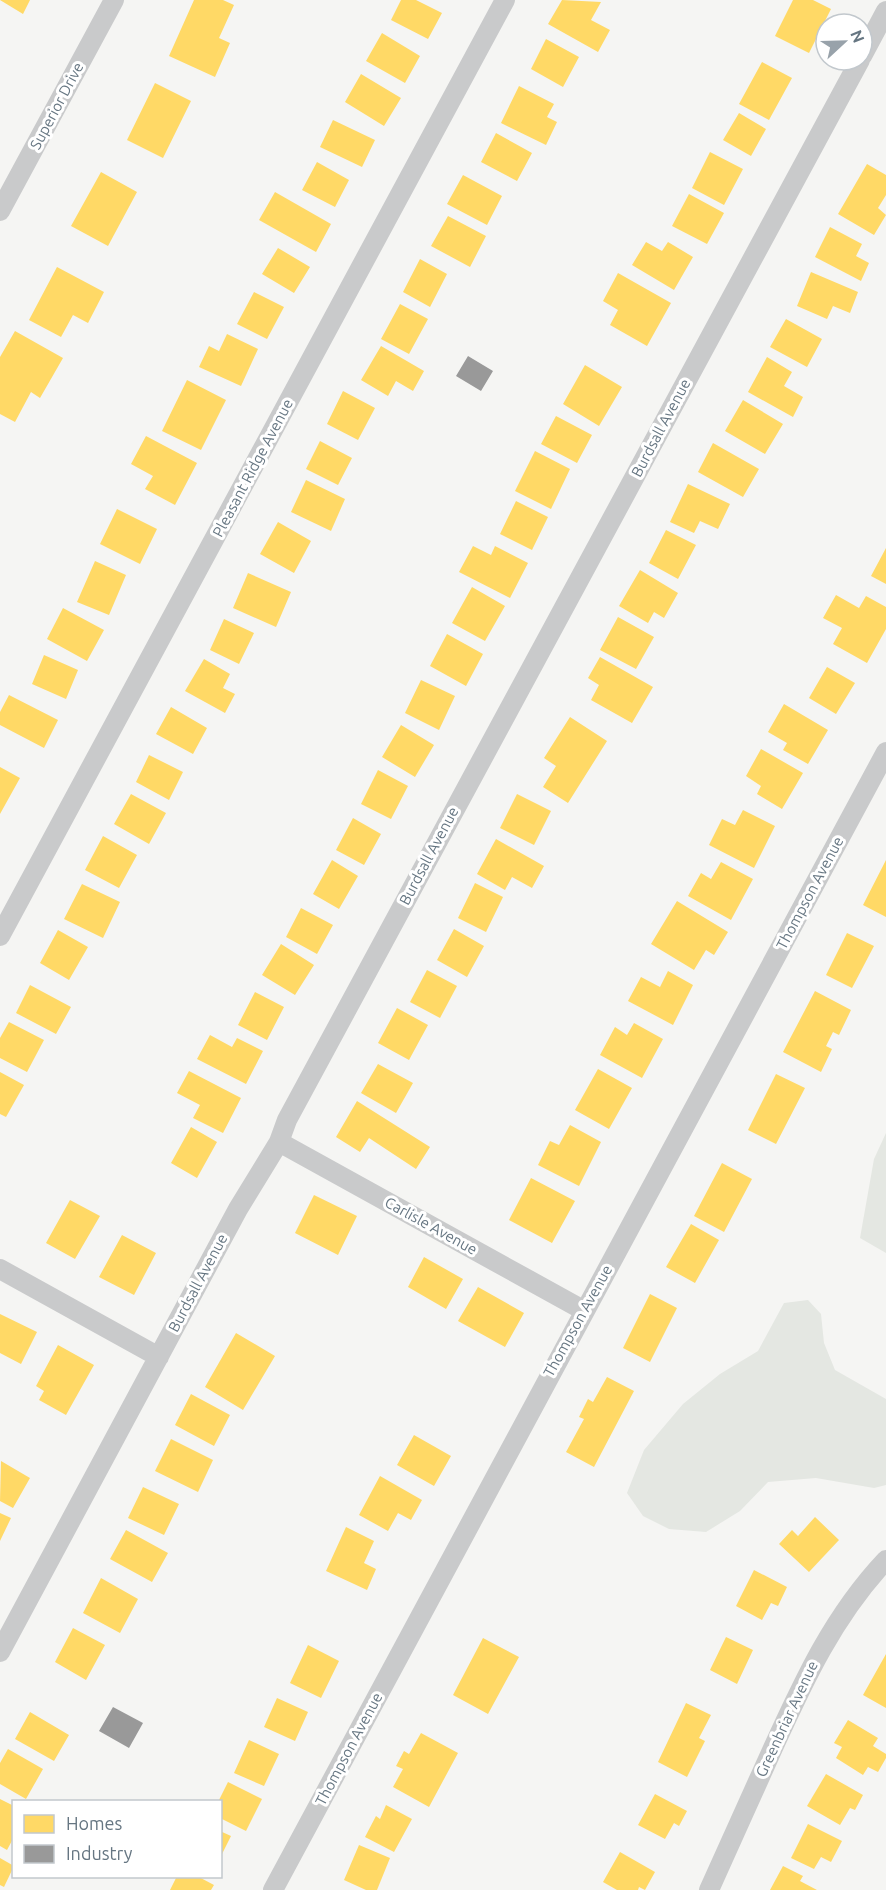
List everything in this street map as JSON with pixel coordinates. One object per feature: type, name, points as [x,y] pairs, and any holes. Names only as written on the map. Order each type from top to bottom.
[{"type":"street","name":"Superior Drive","points":[[0,211],[114,0]]},
{"type":"street","name":"Pleasant Ridge Avenue","points":[[0,936],[505,0]]},
{"type":"street","points":[[874,34],[886,11]]},
{"type":"street","name":"Burdsall Avenue","points":[[0,1652],[238,1209],[279,1142],[287,1120],[854,72]]},
{"type":"street","name":"Thompson Avenue","points":[[273,1890],[886,752]]},
{"type":"street","name":"Carlisle Avenue","points":[[279,1142],[584,1310]]},
{"type":"street","points":[[0,1269],[159,1357]]},
{"type":"street","name":"Greenbriar Avenue","points":[[709,1890],[807,1673],[830,1632],[863,1585],[886,1560]]},
{"type":"shaded area","points":[[886,1133],[886,1253],[860,1238],[874,1159]]},
{"type":"shaded area","points":[[808,1300],[821,1314],[824,1343],[835,1370],[886,1399],[886,1485],[874,1488],[816,1478],[768,1482],[740,1511],[706,1532],[669,1529],[643,1516],[627,1493],[644,1450],[683,1404],[720,1374],[758,1351],[784,1303]]},
{"type":"building: Homes","points":[[0,0],[30,0],[23,14]]},
{"type":"building: Homes","points":[[194,0],[223,0],[234,5],[219,38],[230,43],[215,77],[169,56]]},
{"type":"building: Homes","points":[[401,0],[416,0],[442,13],[428,39],[391,20]]},
{"type":"building: Homes","points":[[562,0],[601,2],[591,20],[610,30],[598,52],[548,24]]},
{"type":"building: Homes","points":[[793,0],[813,0],[831,9],[830,12],[814,12],[814,43],[809,53],[775,36]]},
{"type":"building: Homes","points":[[382,33],[420,56],[405,83],[366,61]]},
{"type":"building: Homes","points":[[546,39],[579,57],[563,87],[531,69]]},
{"type":"building: Homes","points":[[762,62],[792,78],[769,120],[739,104]]},
{"type":"building: Homes","points":[[361,74],[401,98],[384,126],[345,102]]},
{"type":"building: Homes","points":[[155,83],[191,101],[163,158],[127,140]]},
{"type":"building: Homes","points":[[519,86],[554,104],[547,117],[557,122],[546,145],[501,123]]},
{"type":"building: Homes","points":[[739,113],[766,129],[751,156],[723,140]]},
{"type":"building: Homes","points":[[333,120],[375,140],[362,167],[320,147]]},
{"type":"building: Homes","points":[[496,133],[532,153],[517,181],[481,162]]},
{"type":"building: Homes","points":[[710,152],[743,169],[724,205],[692,188]]},
{"type":"building: Homes","points":[[317,162],[349,180],[335,207],[302,190]]},
{"type":"building: Homes","points":[[867,164],[886,175],[886,195],[878,208],[886,215],[874,235],[838,214]]},
{"type":"building: Homes","points":[[101,172],[137,192],[108,246],[71,226]]},
{"type":"building: Homes","points":[[463,175],[502,196],[487,225],[447,204]]},
{"type":"building: Homes","points":[[275,192],[331,224],[316,252],[259,220]]},
{"type":"building: Homes","points":[[689,194],[724,213],[707,244],[672,226]]},
{"type":"building: Homes","points":[[448,216],[486,236],[470,267],[431,246]]},
{"type":"building: Homes","points":[[830,227],[862,244],[856,256],[869,263],[861,281],[815,257]]},
{"type":"building: Homes","points":[[646,242],[662,251],[668,242],[693,257],[674,290],[632,265]]},
{"type":"building: Homes","points":[[278,248],[310,267],[294,293],[262,274]]},
{"type":"building: Homes","points":[[420,259],[447,274],[430,307],[403,292]]},
{"type":"building: Homes","points":[[57,267],[104,292],[88,323],[73,315],[61,337],[29,320]]},
{"type":"building: Homes","points":[[811,272],[858,292],[850,313],[833,306],[827,319],[797,306]]},
{"type":"building: Homes","points":[[618,273],[671,303],[647,346],[610,325],[618,310],[603,301]]},
{"type":"building: Homes","points":[[254,292],[284,307],[267,339],[237,324]]},
{"type":"building: Homes","points":[[400,304],[428,319],[409,354],[381,339]]},
{"type":"building: Homes","points":[[786,319],[822,339],[807,367],[770,347]]},
{"type":"building: Homes","points":[[15,331],[63,358],[40,398],[31,392],[15,422],[0,414],[0,357]]},
{"type":"building: Homes","points":[[227,334],[258,349],[241,386],[199,367],[209,346],[219,351]]},
{"type":"building: Homes","points":[[381,346],[424,371],[413,391],[396,381],[388,396],[361,380]]},
{"type":"building: Homes","points":[[767,357],[792,372],[784,386],[803,397],[793,417],[748,392]]},
{"type":"building: Homes","points":[[585,365],[622,387],[599,426],[563,404]]},
{"type":"building: Homes","points":[[187,380],[226,400],[201,450],[162,431]]},
{"type":"building: Homes","points":[[343,391],[375,408],[358,440],[327,424]]},
{"type":"building: Homes","points":[[743,400],[783,424],[765,454],[725,431]]},
{"type":"building: Homes","points":[[556,416],[592,435],[577,463],[541,444]]},
{"type":"building: Homes","points":[[146,436],[197,463],[175,505],[145,489],[153,476],[131,464]]},
{"type":"building: Homes","points":[[320,441],[352,458],[338,485],[306,469]]},
{"type":"building: Homes","points":[[713,443],[759,469],[743,497],[698,472]]},
{"type":"building: Homes","points":[[535,451],[570,469],[551,509],[515,491]]},
{"type":"building: Homes","points":[[306,480],[345,499],[331,531],[291,512]]},
{"type":"building: Homes","points":[[688,484],[730,504],[718,529],[700,521],[694,533],[670,522]]},
{"type":"building: Homes","points":[[516,501],[548,517],[532,550],[500,534]]},
{"type":"building: Homes","points":[[117,509],[157,529],[140,564],[100,544]]},
{"type":"building: Homes","points":[[278,522],[311,541],[294,573],[260,554]]},
{"type":"building: Homes","points":[[666,530],[696,545],[678,579],[649,563]]},
{"type":"building: Homes","points":[[473,546],[491,555],[495,546],[528,563],[510,598],[459,572]]},
{"type":"building: Homes","points":[[886,548],[886,584],[871,576]]},
{"type":"building: Homes","points":[[95,561],[126,575],[109,615],[77,602]]},
{"type":"building: Homes","points":[[640,570],[678,593],[664,618],[654,612],[648,623],[619,606]]},
{"type":"building: Homes","points":[[248,573],[291,592],[276,627],[233,608]]},
{"type":"building: Homes","points":[[472,587],[505,606],[485,641],[452,623]]},
{"type":"building: Homes","points":[[836,595],[859,608],[866,596],[886,607],[886,629],[867,663],[833,644],[842,628],[823,618]]},
{"type":"building: Homes","points":[[63,608],[104,630],[87,661],[47,639]]},
{"type":"building: Homes","points":[[618,617],[654,637],[636,669],[600,650]]},
{"type":"building: Homes","points":[[224,619],[254,633],[239,664],[210,650]]},
{"type":"building: Homes","points":[[447,634],[483,654],[466,686],[430,666]]},
{"type":"building: Homes","points":[[44,655],[78,670],[66,699],[32,684]]},
{"type":"building: Homes","points":[[600,657],[653,687],[632,723],[591,700],[599,685],[588,678]]},
{"type":"building: Homes","points":[[204,659],[230,674],[223,688],[235,694],[225,713],[185,691]]},
{"type":"building: Homes","points":[[827,667],[855,683],[836,714],[809,698]]},
{"type":"building: Homes","points":[[421,680],[455,696],[439,730],[405,713]]},
{"type":"building: Homes","points":[[9,695],[58,720],[44,748],[0,725],[0,712]]},
{"type":"building: Homes","points":[[784,704],[828,730],[808,764],[783,750],[787,743],[768,732]]},
{"type":"building: Homes","points":[[171,707],[207,728],[193,754],[156,734]]},
{"type":"building: Homes","points":[[570,717],[607,741],[568,803],[543,787],[556,766],[544,758]]},
{"type":"building: Homes","points":[[401,725],[434,745],[415,777],[382,757]]},
{"type":"building: Homes","points":[[761,749],[803,773],[782,809],[757,794],[761,786],[746,776]]},
{"type":"building: Homes","points":[[149,755],[183,772],[169,800],[136,782]]},
{"type":"building: Homes","points":[[0,767],[20,778],[0,814]]},
{"type":"building: Homes","points":[[378,770],[408,786],[391,819],[361,804]]},
{"type":"building: Homes","points":[[131,794],[166,813],[149,844],[114,824]]},
{"type":"building: Homes","points":[[517,794],[551,811],[534,845],[500,828]]},
{"type":"building: Homes","points":[[743,810],[775,826],[754,868],[709,845],[722,819],[735,825]]},
{"type":"building: Homes","points":[[353,818],[381,834],[364,865],[336,850]]},
{"type":"building: Homes","points":[[103,836],[137,855],[119,888],[85,870]]},
{"type":"building: Homes","points":[[496,839],[544,866],[532,888],[512,877],[505,890],[477,874]]},
{"type":"building: Homes","points":[[332,860],[358,876],[339,909],[313,894]]},
{"type":"building: Homes","points":[[886,860],[886,917],[863,905]]},
{"type":"building: Homes","points":[[721,862],[753,879],[731,920],[688,896],[701,873],[711,879]]},
{"type":"building: Homes","points":[[475,883],[503,897],[486,932],[458,918]]},
{"type":"building: Homes","points":[[82,884],[120,902],[103,938],[64,919]]},
{"type":"building: Homes","points":[[677,901],[728,932],[714,955],[706,950],[694,970],[651,944]]},
{"type":"building: Homes","points":[[301,908],[333,925],[317,954],[286,937]]},
{"type":"building: Homes","points":[[454,929],[484,946],[467,977],[437,960]]},
{"type":"building: Homes","points":[[58,930],[88,947],[69,980],[40,963]]},
{"type":"building: Homes","points":[[847,933],[874,946],[852,988],[826,975]]},
{"type":"building: Homes","points":[[281,944],[314,965],[295,995],[262,975]]},
{"type":"building: Homes","points":[[427,970],[457,986],[440,1018],[410,1002]]},
{"type":"building: Homes","points":[[668,971],[693,985],[673,1025],[628,1001],[641,977],[660,987]]},
{"type":"building: Homes","points":[[30,985],[71,1007],[56,1034],[16,1013]]},
{"type":"building: Homes","points":[[815,991],[851,1010],[839,1035],[833,1032],[826,1046],[832,1049],[821,1072],[783,1052]]},
{"type":"building: Homes","points":[[255,992],[284,1007],[267,1040],[238,1025]]},
{"type":"building: Homes","points":[[397,1008],[428,1025],[409,1060],[378,1043]]},
{"type":"building: Homes","points":[[9,1022],[44,1040],[27,1072],[0,1058],[0,1038]]},
{"type":"building: Homes","points":[[634,1023],[663,1039],[642,1078],[600,1055],[615,1027],[627,1035]]},
{"type":"building: Homes","points":[[210,1035],[232,1047],[237,1038],[263,1051],[246,1084],[197,1059]]},
{"type":"building: Homes","points":[[378,1064],[413,1083],[396,1113],[361,1093]]},
{"type":"building: Homes","points":[[598,1069],[632,1088],[609,1129],[575,1110]]},
{"type":"building: Homes","points":[[189,1071],[241,1098],[223,1133],[193,1118],[200,1105],[177,1093]]},
{"type":"building: Homes","points":[[0,1072],[24,1085],[6,1117],[0,1114]]},
{"type":"building: Homes","points":[[776,1074],[805,1088],[776,1144],[748,1130]]},
{"type":"building: Homes","points":[[357,1101],[430,1147],[416,1169],[369,1138],[360,1152],[336,1137]]},
{"type":"building: Homes","points":[[570,1125],[601,1142],[579,1186],[538,1165],[550,1141],[559,1145]]},
{"type":"building: Homes","points":[[191,1127],[217,1142],[197,1178],[171,1163]]},
{"type":"building: Homes","points":[[722,1163],[752,1179],[724,1232],[694,1216]]},
{"type":"building: Homes","points":[[531,1178],[575,1201],[552,1243],[509,1220]]},
{"type":"building: Homes","points":[[314,1195],[357,1216],[338,1255],[295,1233]]},
{"type":"building: Homes","points":[[70,1200],[100,1216],[75,1259],[46,1243]]},
{"type":"building: Homes","points":[[691,1224],[719,1240],[695,1283],[666,1267]]},
{"type":"building: Homes","points":[[122,1235],[156,1253],[134,1295],[99,1277]]},
{"type":"building: Homes","points":[[424,1257],[463,1279],[446,1309],[408,1287]]},
{"type":"building: Homes","points":[[478,1287],[524,1313],[505,1347],[458,1321]]},
{"type":"building: Homes","points":[[650,1294],[677,1308],[650,1362],[623,1348]]},
{"type":"building: Homes","points":[[0,1314],[37,1332],[21,1364],[0,1353]]},
{"type":"building: Homes","points":[[236,1333],[275,1356],[243,1410],[205,1387]]},
{"type":"building: Homes","points":[[58,1345],[94,1365],[66,1415],[39,1400],[44,1391],[36,1386]]},
{"type":"building: Homes","points":[[607,1377],[634,1391],[594,1467],[566,1452],[584,1419],[579,1417],[588,1399],[593,1402]]},
{"type":"building: Homes","points":[[191,1394],[230,1415],[214,1446],[175,1425]]},
{"type":"building: Homes","points":[[414,1435],[451,1456],[434,1486],[397,1465]]},
{"type":"building: Homes","points":[[171,1439],[213,1460],[198,1492],[155,1471]]},
{"type":"building: Homes","points":[[1,1461],[30,1478],[13,1508],[0,1501]]},
{"type":"building: Homes","points":[[380,1476],[422,1500],[411,1520],[398,1513],[388,1531],[359,1515]]},
{"type":"building: Homes","points":[[143,1487],[179,1504],[164,1535],[128,1518]]},
{"type":"building: Homes","points":[[0,1513],[11,1518],[0,1541]]},
{"type":"building: Homes","points":[[815,1517],[839,1540],[809,1572],[779,1544],[792,1530],[798,1536]]},
{"type":"building: Homes","points":[[346,1527],[374,1541],[364,1563],[376,1569],[367,1590],[326,1571]]},
{"type":"building: Homes","points":[[126,1530],[168,1553],[152,1582],[110,1559]]},
{"type":"building: Homes","points":[[754,1570],[787,1587],[778,1606],[771,1603],[762,1620],[736,1606]]},
{"type":"building: Homes","points":[[101,1578],[138,1599],[120,1633],[83,1613]]},
{"type":"building: Homes","points":[[73,1628],[105,1645],[86,1680],[55,1662]]},
{"type":"building: Homes","points":[[726,1637],[753,1650],[737,1684],[710,1670]]},
{"type":"building: Homes","points":[[483,1638],[519,1657],[488,1714],[453,1695]]},
{"type":"building: Homes","points":[[308,1645],[339,1661],[321,1698],[290,1683]]},
{"type":"building: Homes","points":[[886,1654],[886,1708],[863,1695]]},
{"type":"building: Homes","points":[[277,1698],[308,1712],[295,1741],[264,1727]]},
{"type":"building: Homes","points":[[686,1703],[711,1715],[699,1738],[705,1741],[687,1777],[658,1762]]},
{"type":"building: Homes","points":[[30,1712],[69,1735],[54,1761],[15,1739]]},
{"type":"building: Homes","points":[[848,1720],[878,1738],[873,1746],[886,1754],[886,1758],[878,1772],[868,1767],[863,1775],[836,1758],[842,1747],[834,1743]]},
{"type":"building: Homes","points":[[421,1733],[458,1753],[429,1807],[393,1787],[403,1769],[396,1766],[404,1751],[409,1754]]},
{"type":"building: Homes","points":[[249,1740],[279,1754],[264,1786],[234,1773]]},
{"type":"building: Homes","points":[[8,1749],[43,1769],[26,1799],[0,1784],[0,1763]]},
{"type":"building: Homes","points":[[826,1774],[863,1795],[855,1810],[850,1808],[840,1825],[807,1806]]},
{"type":"building: Homes","points":[[228,1782],[262,1799],[246,1831],[222,1819],[222,1800],[219,1800]]},
{"type":"building: Homes","points":[[655,1794],[687,1811],[679,1826],[674,1823],[665,1839],[638,1825]]},
{"type":"building: Homes","points":[[0,1799],[12,1805],[12,1841],[7,1850],[0,1846]]},
{"type":"building: Homes","points":[[386,1805],[412,1819],[394,1852],[365,1837],[376,1816],[380,1819]]},
{"type":"building: Homes","points":[[808,1824],[842,1841],[831,1862],[821,1857],[814,1869],[791,1858]]},
{"type":"building: Homes","points":[[222,1832],[231,1836],[222,1854]]},
{"type":"building: Homes","points":[[359,1845],[390,1858],[377,1890],[366,1890],[344,1880]]},
{"type":"building: Homes","points":[[620,1852],[655,1872],[645,1890],[639,1887],[638,1890],[617,1890],[603,1882]]},
{"type":"building: Homes","points":[[0,1858],[12,1865],[12,1870],[4,1887],[0,1885]]},
{"type":"building: Homes","points":[[783,1866],[803,1876],[800,1881],[817,1890],[770,1890]]},
{"type":"building: Homes","points":[[176,1878],[201,1878],[214,1885],[211,1890],[170,1890]]},
{"type":"building: Industry","points":[[468,356],[493,371],[481,391],[456,376]]},
{"type":"building: Industry","points":[[113,1707],[143,1723],[129,1748],[99,1731]]}]
